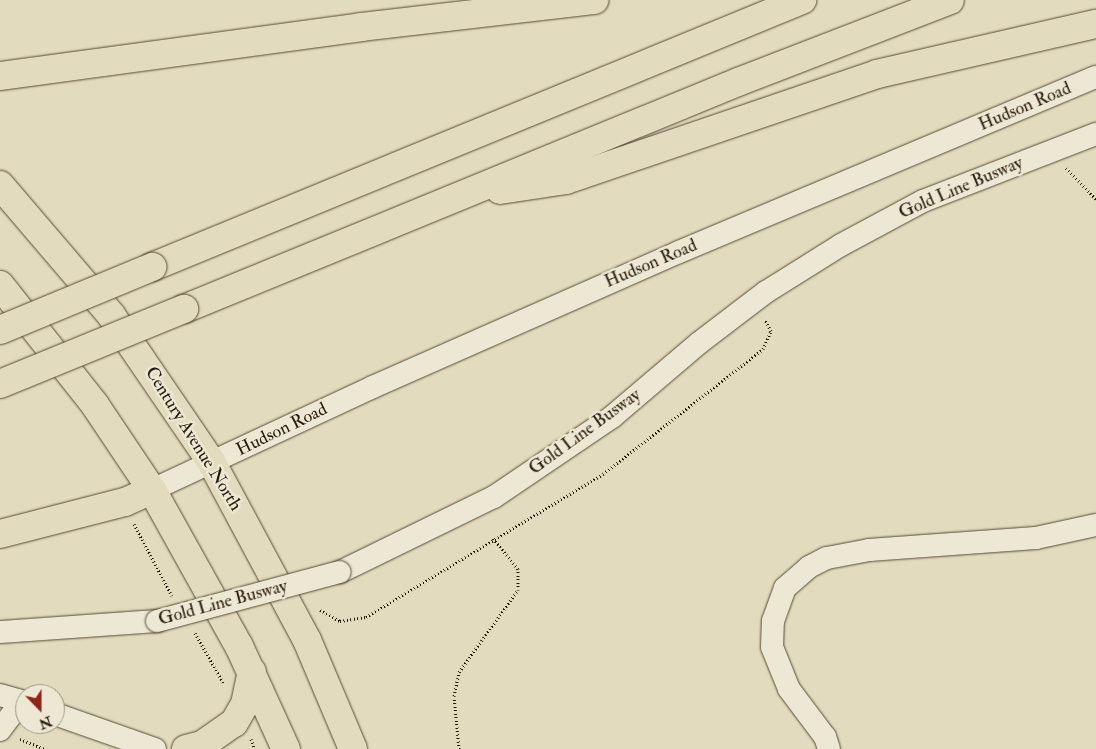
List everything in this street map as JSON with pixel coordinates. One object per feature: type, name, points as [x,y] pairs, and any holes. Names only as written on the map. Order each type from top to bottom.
[{"type":"main road","points":[[0,76],[361,27],[594,0]]},
{"type":"main road","points":[[0,330],[802,0]]},
{"type":"main road","points":[[0,384],[738,82],[950,0]]},
{"type":"main road","points":[[459,196],[566,180],[877,74],[1096,24]]},
{"type":"main road","name":"Century Avenue North","points":[[0,185],[111,314],[212,463],[306,640],[352,749]]},
{"type":"main road","points":[[0,285],[96,404],[152,490],[252,672],[286,749]]},
{"type":"main road","points":[[0,534],[125,502],[152,490]]},
{"type":"main road","points":[[186,749],[202,745],[234,723],[245,704],[252,672]]},
{"type":"street","name":"Hudson Road","points":[[152,490],[391,379],[670,256],[1085,88],[1096,77]]},
{"type":"street","name":"Gold Line Busway","points":[[0,630],[157,621],[340,572],[494,497],[612,417],[699,343],[766,292],[841,245],[923,200],[1096,134]]},
{"type":"street","points":[[829,749],[825,737],[789,689],[772,647],[773,622],[785,588],[809,567],[827,558],[869,550],[1036,538],[1096,525]]},
{"type":"street","points":[[0,694],[15,699]]},
{"type":"street","points":[[65,718],[155,749]]},
{"type":"street","points":[[9,734],[15,721]]},
{"type":"path","points":[[1070,163],[1062,164],[1096,199]]},
{"type":"path","points":[[757,322],[772,311]]},
{"type":"path","points":[[316,604],[320,612],[340,621],[366,617],[493,538],[603,474],[763,349],[770,331],[764,316]]},
{"type":"path","points":[[459,749],[454,696],[460,672],[518,590],[518,569],[493,538]]},
{"type":"path","points":[[9,734],[45,749]]}]
